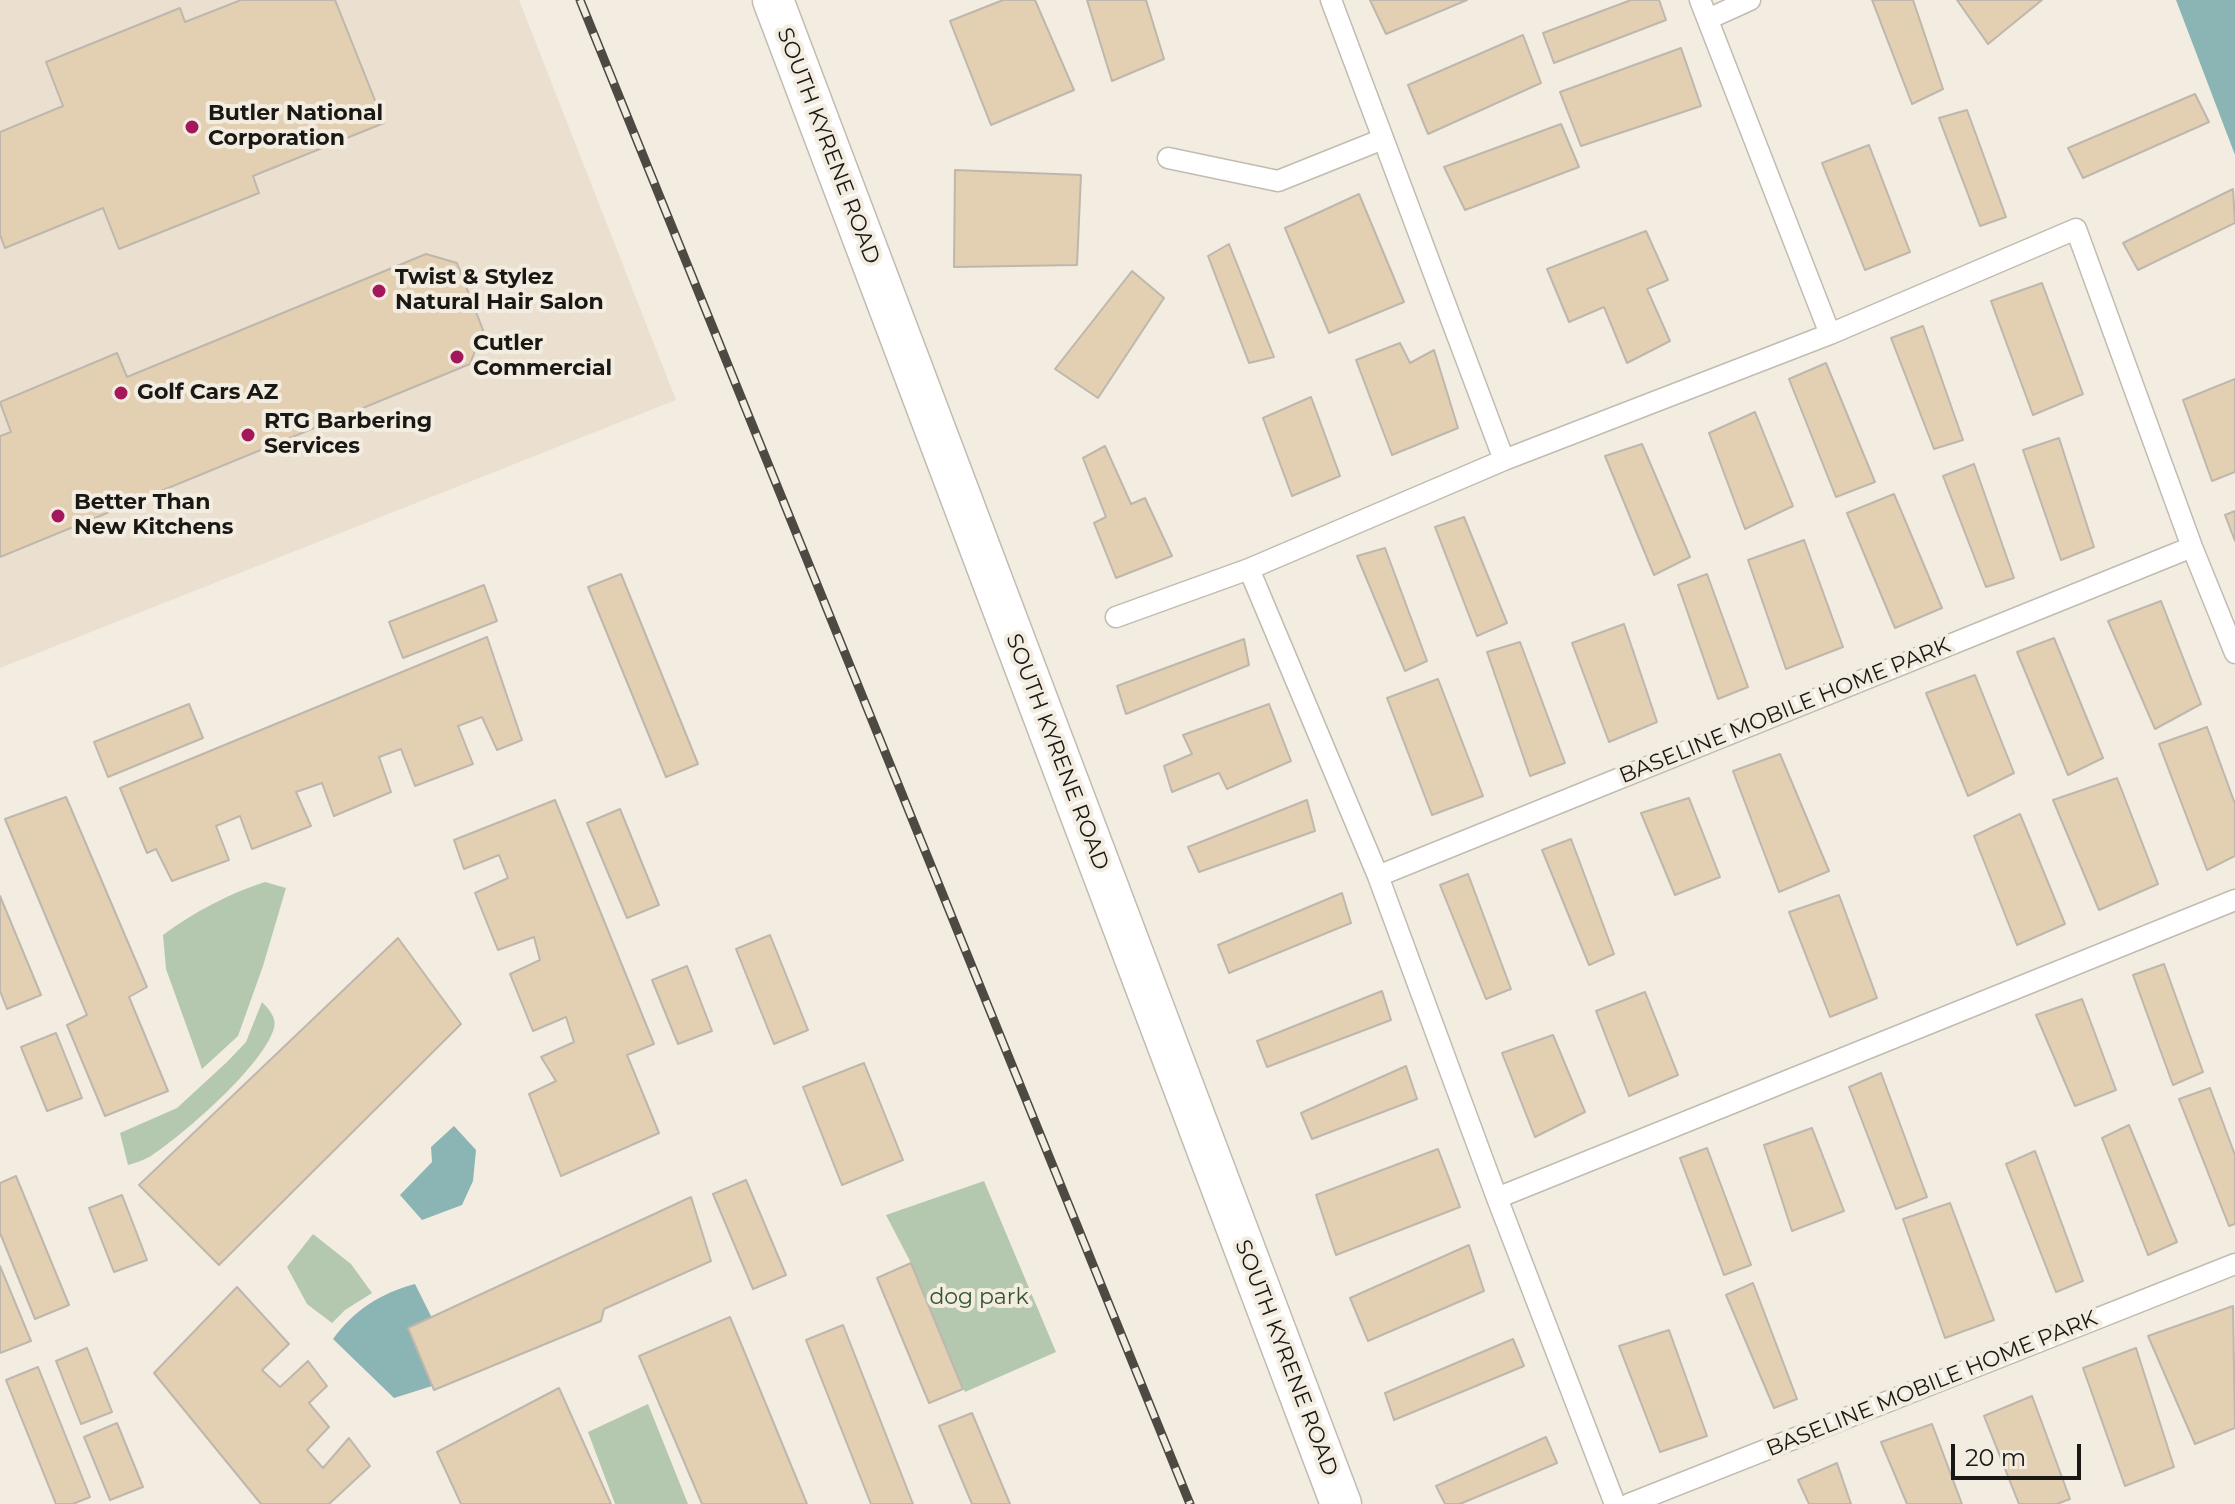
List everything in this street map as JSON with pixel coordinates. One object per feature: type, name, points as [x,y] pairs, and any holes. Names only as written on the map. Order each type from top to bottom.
[{"type":"street","name":"SOUTH KYRENE ROAD","points":[[773,0],[1341,1504]]},
{"type":"lane","points":[[1331,0],[1504,460]]},
{"type":"lane","points":[[1750,0],[1704,10],[1830,334]]},
{"type":"lane","points":[[1168,158],[1278,181],[1383,139]]},
{"type":"lane","points":[[1116,617],[1249,569],[1504,460],[1830,334],[2076,229],[2192,547],[2235,653]]},
{"type":"lane","name":"BASELINE MOBILE HOME PARK","points":[[1378,876],[2192,547]]},
{"type":"lane","points":[[1249,569],[1378,876],[1615,1504]]},
{"type":"lane","points":[[1497,1198],[2235,900]]},
{"type":"lane","name":"BASELINE MOBILE HOME PARK","points":[[1629,1504],[2235,1264]]},
{"type":"shaded area","points":[[0,0],[519,0],[676,400],[0,668]]},
{"type":"green space","points":[[265,882],[286,888],[263,966],[238,1036],[202,1069],[166,969],[163,935],[212,904]]},
{"type":"green space","points":[[262,1002],[272,1014],[275,1024],[267,1044],[255,1061],[221,1098],[183,1132],[151,1156],[128,1165],[120,1133],[177,1108],[227,1062],[246,1042]]},
{"type":"green space","name":"dog park","points":[[984,1181],[1056,1352],[965,1392],[911,1263],[886,1215]]},
{"type":"green space","points":[[313,1234],[351,1264],[372,1293],[345,1310],[332,1323],[307,1304],[287,1267]]},
{"type":"green space","points":[[648,1404],[688,1504],[615,1504],[588,1432]]},
{"type":"water","points":[[2176,0],[2235,0],[2235,155]]},
{"type":"water","points":[[454,1126],[476,1150],[473,1181],[462,1205],[422,1220],[400,1195],[432,1162],[431,1147]]},
{"type":"water","points":[[415,1284],[432,1318],[408,1328],[432,1386],[394,1398],[333,1339],[350,1319],[369,1304]]},
{"type":"building","name":"Butler National Corporation","points":[[241,0],[335,0],[384,123],[253,176],[259,193],[119,249],[103,208],[5,248],[0,235],[0,132],[63,106],[46,62],[180,8],[185,22]]},
{"type":"building","points":[[1003,0],[1035,0],[1074,90],[991,125],[950,21]]},
{"type":"building","points":[[1087,0],[1146,0],[1164,59],[1112,81]]},
{"type":"building","points":[[1370,0],[1467,0],[1386,34]]},
{"type":"building","points":[[1631,0],[1659,0],[1666,20],[1554,63],[1543,33]]},
{"type":"building","points":[[1872,0],[1913,0],[1943,89],[1912,104]]},
{"type":"building","points":[[1957,0],[2042,0],[1988,44]]},
{"type":"building","points":[[1523,35],[1541,83],[1428,134],[1408,85]]},
{"type":"building","points":[[1681,48],[1701,106],[1581,146],[1560,92]]},
{"type":"building","points":[[2195,94],[2209,122],[2083,178],[2068,148]]},
{"type":"building","points":[[1967,110],[2006,217],[1980,226],[1939,118]]},
{"type":"building","points":[[1561,124],[1579,167],[1465,210],[1444,167]]},
{"type":"building","points":[[1869,145],[1910,252],[1865,270],[1822,163]]},
{"type":"building","points":[[955,170],[1081,175],[1077,265],[954,267]]},
{"type":"building","points":[[2233,189],[2235,223],[2138,270],[2123,243]]},
{"type":"building","points":[[1359,194],[1404,302],[1329,333],[1285,228]]},
{"type":"building","points":[[1646,231],[1668,280],[1647,289],[1670,341],[1627,363],[1604,307],[1569,322],[1547,269]]},
{"type":"building","points":[[1229,244],[1274,357],[1249,363],[1208,256]]},
{"type":"building","points":[[426,254],[457,263],[483,330],[470,364],[0,557],[0,436],[11,432],[0,402],[117,353],[127,377]]},
{"type":"building","points":[[1132,271],[1164,298],[1098,398],[1055,369]]},
{"type":"building","points":[[2042,283],[2083,394],[2033,415],[1991,301]]},
{"type":"building","points":[[1923,326],[1963,440],[1934,449],[1891,338]]},
{"type":"building","points":[[1400,343],[1410,363],[1434,350],[1458,428],[1392,455],[1356,360]]},
{"type":"building","points":[[1826,363],[1875,482],[1836,497],[1789,379]]},
{"type":"building","points":[[2235,379],[2235,472],[2212,481],[2183,400]]},
{"type":"building","points":[[1311,397],[1340,476],[1292,496],[1263,418]]},
{"type":"building","points":[[1755,412],[1793,506],[1745,529],[1709,433]]},
{"type":"building","points":[[2059,438],[2094,547],[2061,560],[2023,450]]},
{"type":"building","points":[[1642,444],[1690,557],[1654,575],[1605,456]]},
{"type":"building","points":[[1105,446],[1131,504],[1145,498],[1172,556],[1116,578],[1094,523],[1106,517],[1083,458]]},
{"type":"building","points":[[1974,464],[2014,578],[1986,587],[1943,476]]},
{"type":"building","points":[[1894,494],[1942,608],[1895,628],[1847,513]]},
{"type":"building","points":[[2235,511],[2235,541],[2225,515]]},
{"type":"building","points":[[1464,517],[1507,623],[1477,636],[1435,527]]},
{"type":"building","points":[[1804,540],[1843,647],[1786,669],[1748,560]]},
{"type":"building","points":[[1385,548],[1427,661],[1405,671],[1357,556]]},
{"type":"building","points":[[621,574],[698,764],[666,777],[588,587]]},
{"type":"building","points":[[1707,574],[1748,687],[1718,699],[1678,585]]},
{"type":"building","points":[[484,585],[497,621],[403,658],[389,622]]},
{"type":"building","points":[[2161,601],[2201,704],[2155,729],[2108,621]]},
{"type":"building","points":[[1624,624],[1657,722],[1609,742],[1572,643]]},
{"type":"building","points":[[487,637],[522,740],[497,750],[482,717],[458,726],[473,764],[415,786],[401,749],[379,757],[391,792],[334,816],[322,783],[296,792],[311,826],[252,849],[240,816],[216,826],[229,860],[172,881],[156,849],[147,853],[120,788]]},
{"type":"building","points":[[2054,638],[2103,758],[2068,775],[2017,652]]},
{"type":"building","points":[[1244,639],[1249,665],[1126,714],[1117,686]]},
{"type":"building","points":[[1520,642],[1565,763],[1530,776],[1487,652]]},
{"type":"building","points":[[1975,675],[2014,773],[1968,796],[1926,693]]},
{"type":"building","points":[[1438,679],[1483,796],[1432,815],[1387,698]]},
{"type":"building","points":[[189,704],[203,738],[108,777],[94,742]]},
{"type":"building","points":[[1269,704],[1291,761],[1227,789],[1219,773],[1172,792],[1164,766],[1192,754],[1183,735]]},
{"type":"building","points":[[2207,727],[2235,804],[2235,856],[2207,870],[2159,744]]},
{"type":"building","points":[[1780,754],[1829,871],[1779,892],[1733,771]]},
{"type":"building","points":[[2117,778],[2158,884],[2099,910],[2053,800]]},
{"type":"building","points":[[66,797],[147,987],[129,997],[168,1091],[105,1116],[67,1025],[87,1015],[5,819]]},
{"type":"building","points":[[1689,798],[1720,877],[1675,895],[1641,813]]},
{"type":"building","points":[[555,800],[654,1044],[627,1055],[659,1133],[561,1176],[529,1094],[556,1081],[541,1057],[574,1042],[566,1017],[533,1031],[510,974],[540,960],[534,937],[498,950],[475,893],[508,878],[499,855],[464,869],[454,840]]},
{"type":"building","points":[[1307,800],[1315,831],[1199,872],[1188,847]]},
{"type":"building","points":[[620,809],[659,905],[627,918],[587,823]]},
{"type":"building","points":[[2020,814],[2065,924],[2017,945],[1974,836]]},
{"type":"building","points":[[1571,839],[1614,954],[1589,965],[1542,850]]},
{"type":"building","points":[[1468,874],[1511,989],[1486,999],[1440,885]]},
{"type":"building","points":[[1342,893],[1351,923],[1229,973],[1218,945]]},
{"type":"building","points":[[1839,895],[1877,998],[1830,1017],[1789,912]]},
{"type":"building","points":[[0,896],[41,995],[7,1009],[0,991]]},
{"type":"building","points":[[770,935],[808,1030],[774,1044],[736,949]]},
{"type":"building","points":[[398,938],[461,1024],[219,1265],[139,1185]]},
{"type":"building","points":[[2164,964],[2203,1072],[2173,1085],[2133,975]]},
{"type":"building","points":[[687,966],[712,1031],[678,1044],[652,980]]},
{"type":"building","points":[[1382,991],[1391,1020],[1267,1067],[1257,1041]]},
{"type":"building","points":[[1645,992],[1678,1075],[1629,1096],[1596,1011]]},
{"type":"building","points":[[2082,999],[2116,1090],[2075,1106],[2036,1015]]},
{"type":"building","points":[[56,1033],[82,1098],[47,1111],[21,1047]]},
{"type":"building","points":[[1553,1035],[1585,1112],[1535,1137],[1502,1053]]},
{"type":"building","points":[[864,1063],[903,1160],[842,1185],[803,1087]]},
{"type":"building","points":[[1406,1066],[1417,1099],[1312,1139],[1301,1113]]},
{"type":"building","points":[[1881,1073],[1927,1197],[1896,1209],[1849,1087]]},
{"type":"building","points":[[2210,1088],[2235,1155],[2235,1224],[2229,1226],[2179,1099]]},
{"type":"building","points":[[2129,1125],[2177,1242],[2148,1255],[2102,1138]]},
{"type":"building","points":[[1812,1128],[1844,1211],[1792,1231],[1764,1145]]},
{"type":"building","points":[[1707,1148],[1751,1265],[1724,1275],[1680,1158]]},
{"type":"building","points":[[1438,1149],[1460,1207],[1336,1255],[1316,1195]]},
{"type":"building","points":[[2035,1151],[2083,1281],[2056,1292],[2006,1164]]},
{"type":"building","points":[[16,1176],[69,1305],[35,1319],[0,1233],[0,1183]]},
{"type":"building","points":[[746,1180],[786,1275],[753,1289],[713,1194]]},
{"type":"building","points":[[122,1195],[147,1260],[114,1272],[89,1208]]},
{"type":"building","points":[[691,1197],[711,1261],[604,1309],[601,1321],[434,1390],[408,1328]]},
{"type":"building","points":[[1950,1203],[1994,1320],[1945,1338],[1903,1219]]},
{"type":"building","points":[[1469,1245],[1484,1291],[1368,1341],[1350,1298]]},
{"type":"building","points":[[911,1263],[963,1389],[929,1403],[877,1278]]},
{"type":"building","points":[[0,1266],[31,1341],[0,1353]]},
{"type":"building","points":[[1753,1283],[1797,1399],[1774,1408],[1726,1295]]},
{"type":"building","points":[[237,1287],[289,1344],[262,1370],[280,1387],[308,1361],[327,1386],[309,1403],[329,1427],[307,1450],[323,1468],[349,1438],[370,1466],[329,1504],[261,1504],[154,1373]]},
{"type":"building","points":[[2233,1306],[2235,1428],[2195,1444],[2148,1336]]},
{"type":"building","points":[[730,1317],[807,1504],[702,1504],[639,1356]]},
{"type":"building","points":[[843,1325],[913,1504],[871,1504],[806,1340]]},
{"type":"building","points":[[1669,1330],[1707,1436],[1660,1452],[1619,1346]]},
{"type":"building","points":[[1513,1339],[1524,1366],[1394,1420],[1385,1393]]},
{"type":"building","points":[[87,1348],[112,1412],[81,1424],[56,1361]]},
{"type":"building","points":[[2136,1348],[2174,1467],[2125,1486],[2083,1368]]},
{"type":"building","points":[[38,1367],[90,1497],[73,1504],[56,1504],[6,1380]]},
{"type":"building","points":[[559,1388],[611,1504],[461,1504],[437,1452]]},
{"type":"building","points":[[2032,1396],[2070,1499],[2057,1504],[2019,1504],[1984,1416]]},
{"type":"building","points":[[972,1413],[1010,1504],[972,1504],[939,1426]]},
{"type":"building","points":[[117,1423],[143,1487],[110,1500],[84,1437]]},
{"type":"building","points":[[1932,1424],[1962,1504],[1907,1504],[1881,1442]]},
{"type":"building","points":[[1546,1437],[1557,1463],[1460,1504],[1445,1504],[1436,1486]]},
{"type":"building","points":[[1837,1463],[1851,1504],[1809,1504],[1798,1480]]},
{"type":"railway","points":[[580,0],[1190,1504]]},
{"type":"place","name":"Butler National Corporation","points":[[192,127]]},
{"type":"place","name":"Twist & Stylez Natural Hair Salon","points":[[379,291]]},
{"type":"place","name":"Cutler Commercial","points":[[457,357]]},
{"type":"place","name":"Golf Cars AZ","points":[[121,393]]},
{"type":"place","name":"RTG Barbering Services","points":[[248,435]]},
{"type":"place","name":"Better Than New Kitchens","points":[[58,516]]}]
